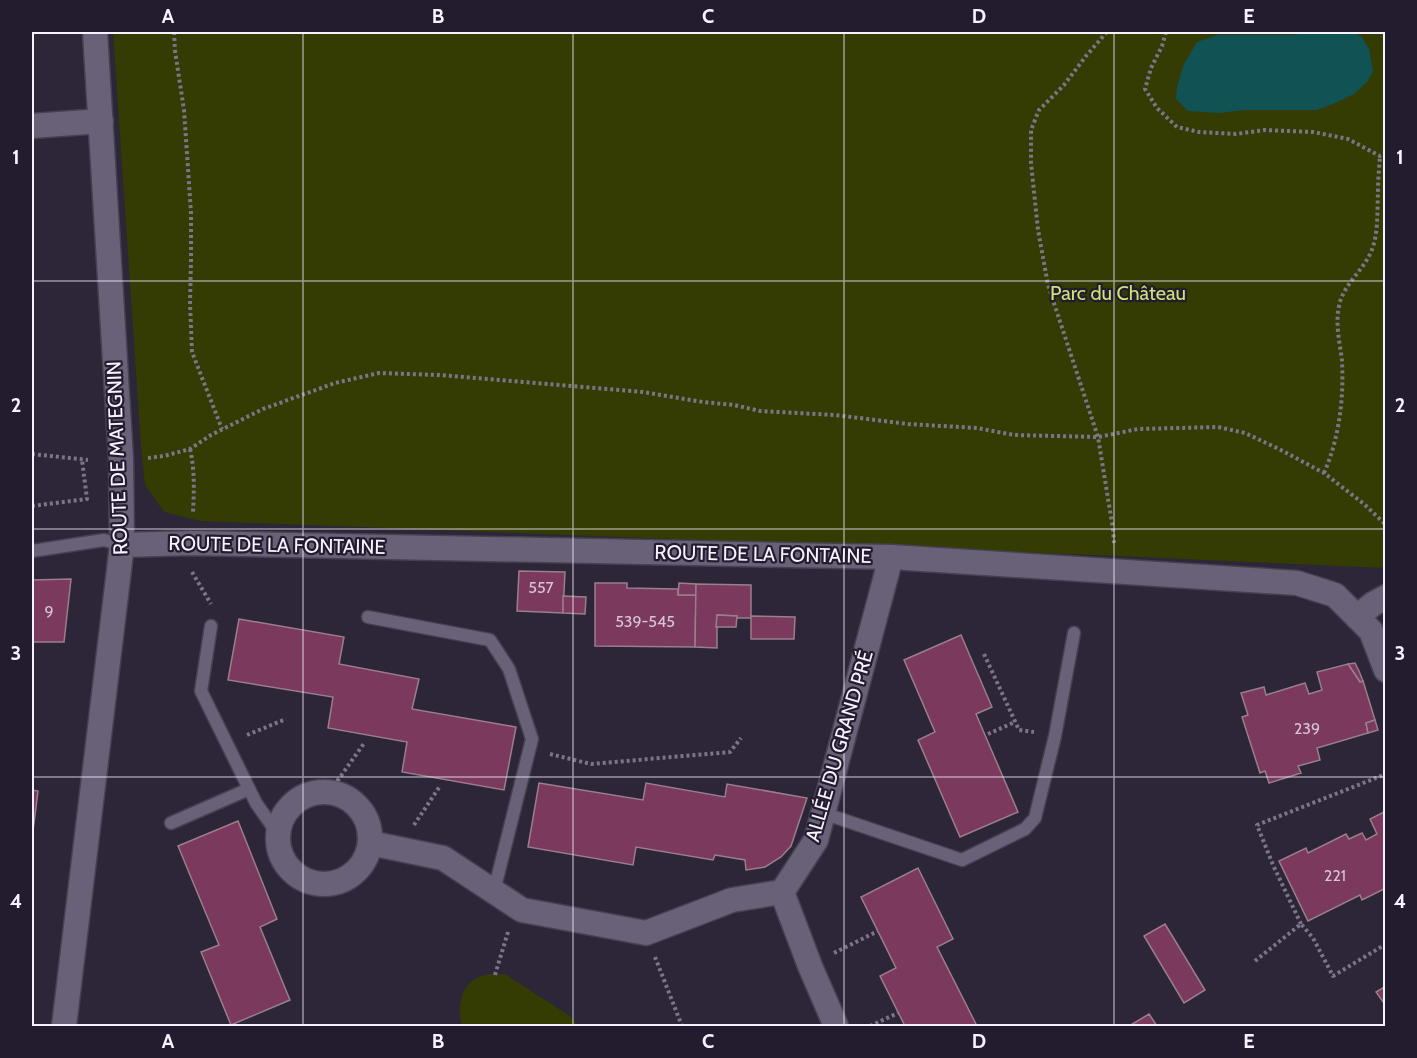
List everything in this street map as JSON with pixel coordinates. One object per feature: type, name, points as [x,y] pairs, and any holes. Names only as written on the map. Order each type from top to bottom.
[{"type":"street","name":"ROUTE DE MATEGNIN","points":[[64,1026],[122,545],[121,459],[95,32]]},
{"type":"street","points":[[32,126],[101,121]]},
{"type":"street","name":"ROUTE DE LA FONTAINE","points":[[122,545],[190,543],[891,557],[1297,583],[1335,595],[1371,631],[1386,670]]},
{"type":"street","name":"ALLÉE DU GRAND PRÉ","points":[[782,892],[816,840],[891,557]]},
{"type":"street","points":[[1357,617],[1386,597]]},
{"type":"street","points":[[320,792],[336,793],[351,801],[363,812],[369,827],[370,843],[367,856],[358,869],[346,879],[330,884],[320,884],[305,880],[292,870],[282,857],[278,833],[289,808],[305,796],[320,792]]},
{"type":"street","points":[[370,843],[443,858],[522,910],[646,933],[732,900],[782,892],[836,1026]]},
{"type":"lane","points":[[32,551],[104,540],[122,545]]},
{"type":"lane","points":[[368,617],[490,640],[509,669],[532,739],[494,891]]},
{"type":"lane","points":[[211,626],[201,691],[256,803],[278,833]]},
{"type":"lane","points":[[823,813],[962,860],[1025,829],[1035,818],[1055,736],[1074,633]]},
{"type":"lane","points":[[171,823],[249,789]]},
{"type":"path","points":[[174,32],[184,110],[191,213],[192,352],[222,429]]},
{"type":"path","points":[[1107,32],[1064,85],[1040,110],[1031,130],[1031,163],[1048,285],[1098,437],[1113,529],[1114,571]]},
{"type":"path","points":[[1166,32],[1145,89],[1157,108],[1177,127],[1199,132],[1227,134],[1265,130],[1312,132],[1348,139],[1380,156]]},
{"type":"path","points":[[1380,156],[1386,153]]},
{"type":"path","points":[[1324,474],[1338,428],[1342,394],[1337,316],[1339,304],[1344,291],[1370,255],[1377,225],[1380,156]]},
{"type":"path","points":[[147,458],[190,449],[211,435],[263,409],[335,383],[379,373],[439,375],[644,392],[760,411],[835,415],[908,424],[977,428],[1014,435],[1098,437],[1138,429],[1218,427],[1245,433],[1324,474],[1364,504],[1386,525]]},
{"type":"path","points":[[190,449],[194,464],[193,513]]},
{"type":"path","points":[[32,454],[88,460]]},
{"type":"path","points":[[32,506],[87,499],[82,460]]},
{"type":"path","points":[[190,566],[216,612],[211,626]]},
{"type":"path","points":[[984,654],[1019,730],[1055,736]]},
{"type":"path","points":[[226,744],[286,719]]},
{"type":"path","points":[[988,734],[1015,722]]},
{"type":"path","points":[[529,750],[591,764],[730,752],[741,738]]},
{"type":"path","points":[[336,793],[338,780],[365,742]]},
{"type":"path","points":[[1386,774],[1257,825],[1301,924],[1313,938],[1333,976],[1386,944]]},
{"type":"path","points":[[403,850],[414,825],[440,786]]},
{"type":"path","points":[[495,975],[515,906]]},
{"type":"path","points":[[1255,961],[1301,924]]},
{"type":"path","points":[[810,966],[878,931]]},
{"type":"path","points":[[646,933],[682,1026]]},
{"type":"path","points":[[870,1026],[898,1013]]},
{"type":"green space","name":"Parc du Château","points":[[113,32],[1385,32],[1385,568],[200,521],[164,512],[145,485]]},
{"type":"green space","points":[[488,974],[505,974],[570,1016],[578,1026],[462,1026],[460,1002],[466,988],[471,982]]},
{"type":"shaded area","points":[[1307,32],[1353,32],[1362,37],[1369,49],[1373,71],[1367,82],[1354,94],[1317,110],[1245,110],[1219,113],[1188,111],[1176,99],[1184,64],[1197,42],[1217,35],[1294,35]]},
{"type":"building","points":[[519,571],[565,572],[563,613],[517,611]]},
{"type":"building","points":[[71,579],[64,642],[32,642],[32,580]]},
{"type":"building","points":[[595,583],[627,583],[627,588],[678,589],[678,595],[696,595],[695,647],[595,646]]},
{"type":"building","points":[[679,583],[696,584],[696,595],[678,595]]},
{"type":"building","points":[[696,584],[751,585],[751,618],[717,615],[717,648],[695,647]]},
{"type":"building","points":[[563,596],[586,597],[585,614],[563,613]]},
{"type":"building","points":[[717,615],[737,616],[736,627],[716,627]]},
{"type":"building","points":[[751,616],[795,617],[794,639],[751,639]]},
{"type":"building","points":[[239,619],[344,637],[339,664],[419,679],[412,709],[516,727],[504,790],[402,772],[407,742],[328,728],[333,697],[228,680]]},
{"type":"building","points":[[961,635],[992,707],[976,714],[1018,812],[960,837],[918,740],[935,732],[904,660]]},
{"type":"building","points":[[1355,663],[1363,681],[1360,682],[1348,664]]},
{"type":"building","points":[[1348,664],[1360,682],[1363,681],[1375,720],[1366,723],[1368,733],[1317,748],[1320,760],[1298,766],[1301,773],[1269,783],[1265,771],[1260,773],[1242,717],[1248,715],[1241,693],[1264,687],[1266,695],[1305,683],[1309,694],[1322,690],[1317,672]]},
{"type":"building","points":[[1375,720],[1378,730],[1368,733],[1366,723]]},
{"type":"building","points":[[539,783],[643,800],[646,783],[725,797],[727,784],[807,798],[791,846],[781,857],[765,867],[746,870],[745,860],[715,855],[713,860],[636,847],[633,865],[528,847]]},
{"type":"building","points":[[32,790],[38,791],[33,831],[32,831]]},
{"type":"building","points":[[1386,811],[1386,888],[1362,900],[1360,895],[1308,921],[1279,861],[1306,848],[1308,853],[1346,834],[1349,839],[1362,833],[1366,840],[1377,834],[1370,819]]},
{"type":"building","points":[[238,821],[277,919],[260,927],[290,1000],[231,1025],[201,952],[219,945],[178,846]]},
{"type":"building","points":[[918,868],[953,939],[937,947],[977,1026],[905,1026],[880,976],[896,968],[861,897]]},
{"type":"building","points":[[1165,924],[1205,990],[1184,1003],[1144,936]]},
{"type":"building","points":[[1386,986],[1386,1006],[1376,992]]},
{"type":"building","points":[[1149,1014],[1157,1026],[1129,1026]]}]
